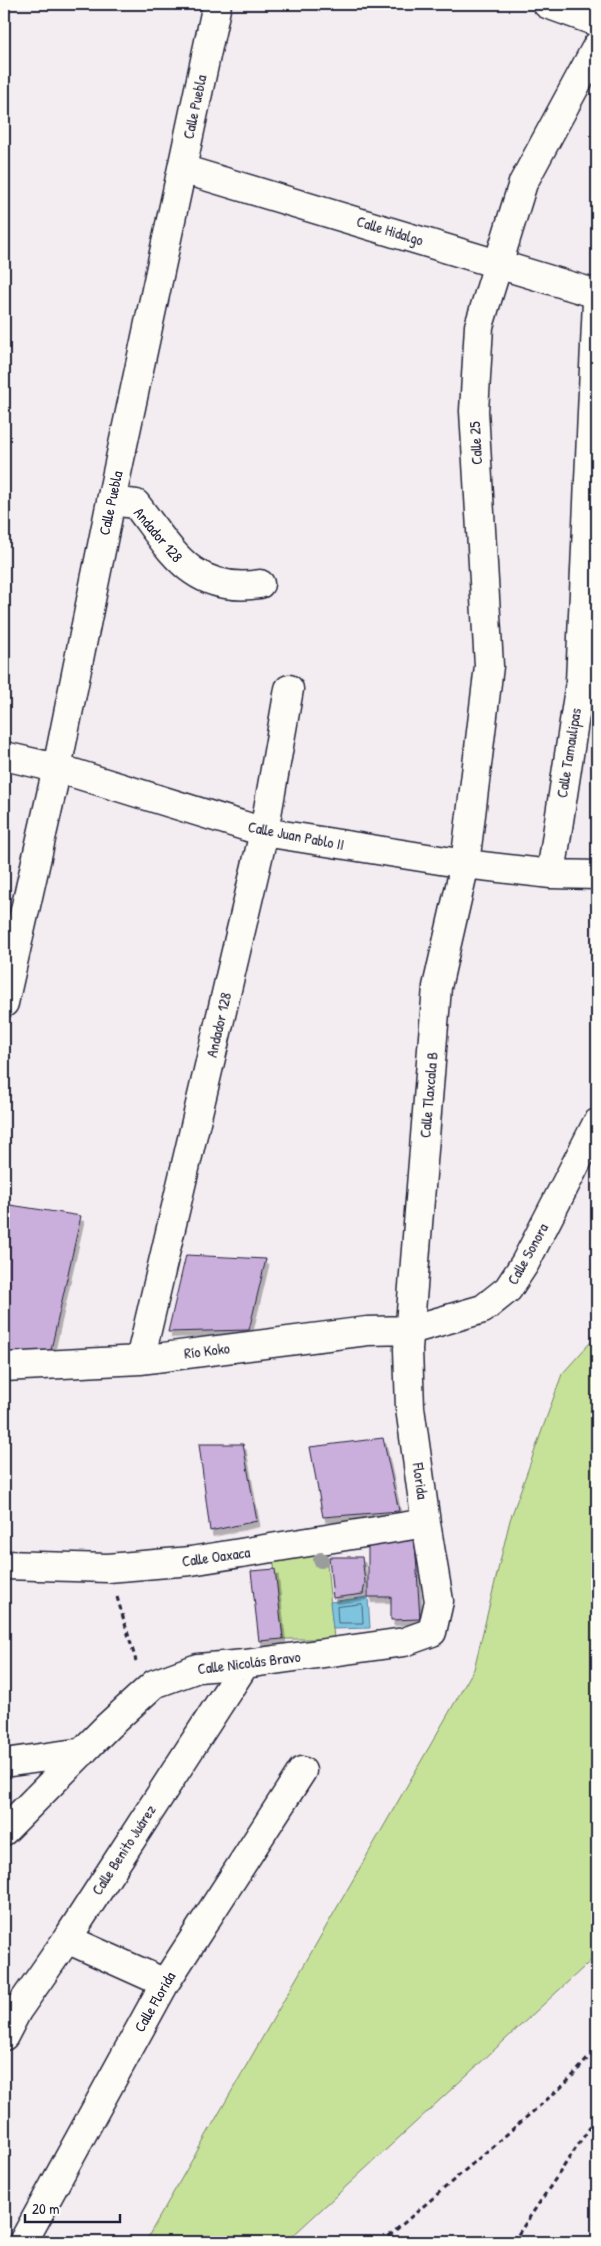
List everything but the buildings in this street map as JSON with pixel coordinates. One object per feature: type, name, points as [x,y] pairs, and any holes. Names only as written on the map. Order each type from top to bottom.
[{"type":"street","name":"Calle Puebla","points":[[4,1003],[57,768],[111,501],[217,4]]},
{"type":"street","points":[[547,4],[597,22]]},
{"type":"street","name":"Calle 25","points":[[465,864],[489,666],[474,411],[479,326],[523,183],[597,46]]},
{"type":"street","name":"Calle Hidalgo","points":[[182,169],[597,294]]},
{"type":"street","name":"Calle Tamaulipas","points":[[551,874],[580,682],[597,301]]},
{"type":"street","name":"Andador 128","points":[[111,501],[136,504],[181,564],[207,580],[241,587],[260,584]]},
{"type":"street","name":"Andador 128","points":[[140,1360],[264,832],[289,689]]},
{"type":"street","name":"Calle Juan Pablo II","points":[[4,756],[57,768],[264,832],[465,864],[551,874],[597,874]]},
{"type":"street","name":"Calle Tlaxcala B","points":[[410,1330],[437,987],[465,864]]},
{"type":"street","name":"Calle Sonora","points":[[410,1330],[483,1309],[508,1289],[524,1263],[597,1123]]},
{"type":"street","name":"Río Koko","points":[[4,1367],[140,1360],[367,1331],[410,1330]]},
{"type":"street","name":"Florida","points":[[410,1330],[408,1349],[410,1408],[439,1601],[432,1632]]},
{"type":"street","name":"Calle Oaxaca","points":[[4,1564],[108,1568],[191,1561],[426,1523]]},
{"type":"street","name":"Calle Nicolás Bravo","points":[[4,1831],[154,1684],[198,1668],[245,1664],[404,1642],[432,1632]]},
{"type":"street","name":"Calle Benito Juárez","points":[[4,2036],[10,2007],[67,1939],[245,1664]]},
{"type":"street","points":[[4,1763],[83,1752]]},
{"type":"street","name":"Calle Florida","points":[[23,2242],[165,1983],[302,1771]]},
{"type":"street","points":[[67,1939],[165,1983]]},
{"type":"path","points":[[108,1568],[146,1692]]},
{"type":"path","points":[[382,2242],[566,2083],[597,2048]]},
{"type":"path","points":[[513,2242],[597,2117]]},
{"type":"green space","points":[[597,1335],[597,1955],[286,2242],[145,2242],[474,1669],[510,1520],[562,1374]]},
{"type":"green space","points":[[326,1552],[334,1639],[283,1639],[273,1557]]},
{"type":"water","points":[[368,1597],[370,1628],[333,1629],[330,1602]]}]
